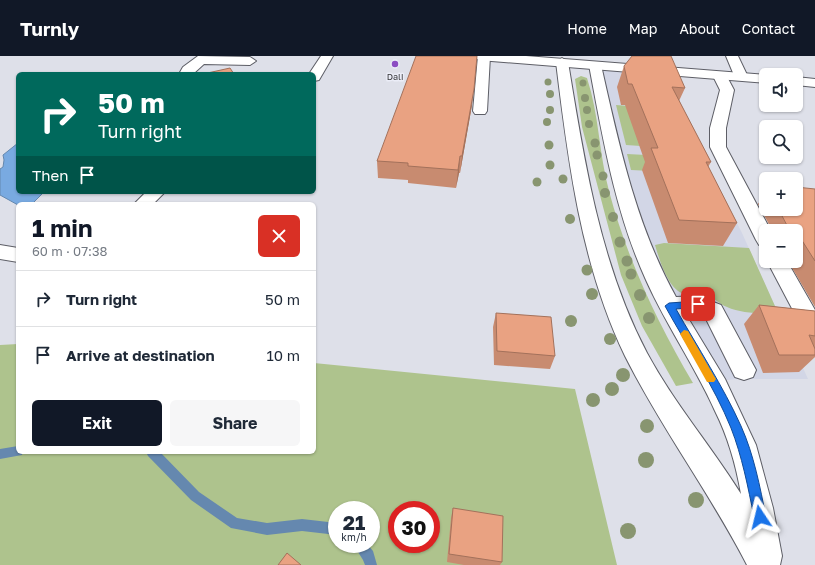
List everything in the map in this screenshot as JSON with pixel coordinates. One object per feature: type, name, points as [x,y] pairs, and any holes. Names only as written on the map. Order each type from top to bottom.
[{"type":"street","points":[[316,74],[327,56]]},
{"type":"street","points":[[479,56],[759,78]]},
{"type":"street","points":[[480,111],[484,56]]},
{"type":"street","points":[[732,56],[741,77]]},
{"type":"street","points":[[188,72],[204,58],[252,58]]},
{"type":"street","points":[[242,72],[252,58]]},
{"type":"street","points":[[562,62],[592,236],[618,312],[636,354],[658,394],[678,428],[721,490],[766,565]]},
{"type":"street","points":[[595,65],[613,151],[634,230],[647,262],[669,306],[722,398],[744,448],[753,480],[766,565]]},
{"type":"street","points":[[720,76],[727,90],[718,128],[718,147],[759,227]]},
{"type":"street","points":[[803,82],[815,83]]},
{"type":"street","points":[[145,202],[154,194]]},
{"type":"street","points":[[0,252],[16,255]]},
{"type":"street","points":[[782,268],[815,331]]},
{"type":"street","points":[[669,306],[698,304],[713,311],[744,370]]},
{"type":"shaded area","points":[[598,66],[668,73],[704,158],[742,233],[808,379],[737,379],[716,381],[638,230]]},
{"type":"green space","points":[[581,76],[587,78],[591,92],[609,191],[616,216],[634,266],[668,338],[693,383],[676,386],[642,326],[621,275],[582,127],[575,79]]},
{"type":"green space","points":[[616,105],[682,110],[700,150],[626,145]]},
{"type":"green space","points":[[627,154],[704,158],[712,174],[631,170]]},
{"type":"green space","points":[[664,243],[749,248],[779,315],[739,311],[724,306],[709,295],[703,293],[685,294],[679,292],[669,281],[655,245]]},
{"type":"green space","points":[[16,344],[16,454],[316,454],[316,363],[575,389],[617,565],[0,565],[0,345]]},
{"type":"water","points":[[16,145],[16,194],[42,194],[34,202],[16,202],[16,204],[0,195],[0,169],[3,167],[3,155]]},
{"type":"building","points":[[416,56],[477,56],[474,89],[462,156],[460,156],[458,170],[408,166],[408,163],[377,161]]},
{"type":"building","points":[[632,56],[671,56],[685,88],[672,87],[711,162],[706,162],[737,223],[679,220],[651,148],[658,148],[632,84],[628,84],[624,66]]},
{"type":"building","points":[[230,68],[233,72],[212,72]]},
{"type":"building","points":[[803,188],[815,189],[815,261],[803,242],[803,224],[786,224],[782,216],[803,216]]},
{"type":"building","points":[[759,305],[815,311],[815,336],[809,335],[815,349],[815,355],[779,355]]},
{"type":"building","points":[[496,313],[551,317],[555,356],[497,351]]},
{"type":"building","points":[[453,508],[503,516],[502,562],[449,554]]},
{"type":"building","points":[[287,553],[301,565],[278,565]]},
{"type":"waterway","points":[[0,454],[16,451]]},
{"type":"waterway","points":[[154,454],[195,496],[235,524],[267,529],[302,525],[328,528]]},
{"type":"waterway","points":[[366,553],[371,565]]},
{"type":"slow traffic","points":[[684,334],[710,379]]},
{"type":"place","name":"Dali","points":[[395,64]]},
{"type":"route","points":[[698,304],[669,306],[686,338],[722,398],[736,428],[744,448],[753,480],[760,517]]}]
